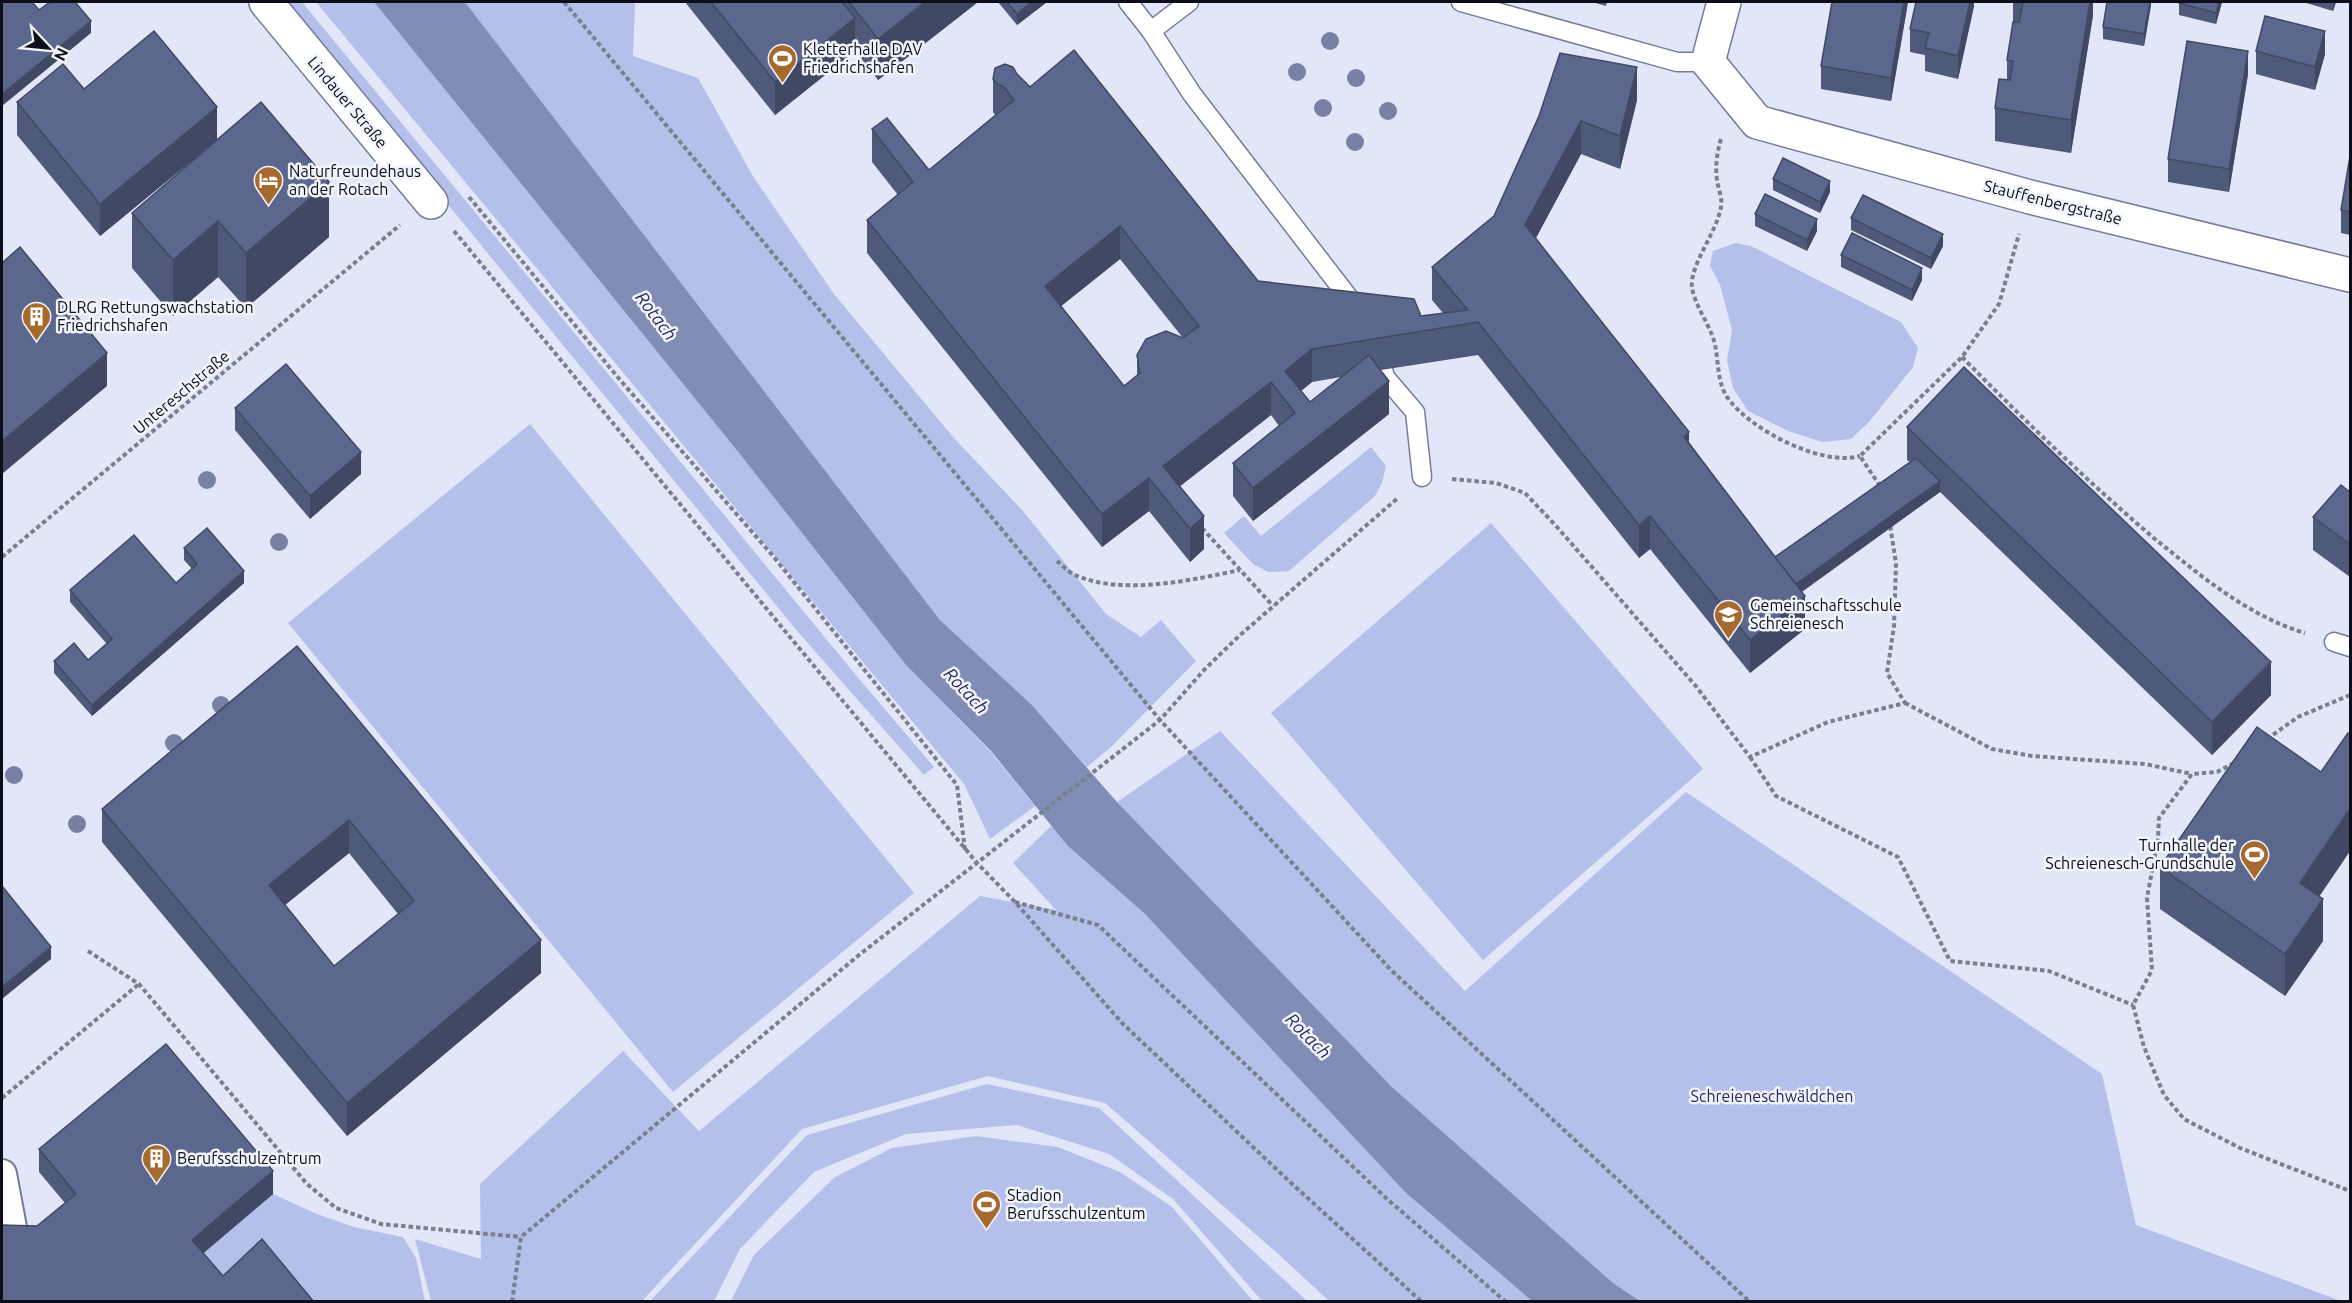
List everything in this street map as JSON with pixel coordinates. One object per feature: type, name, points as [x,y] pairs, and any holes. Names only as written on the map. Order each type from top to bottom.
[{"type":"street","name":"Lindauer Straße","points":[[266,2],[431,202]]},
{"type":"street","points":[[1724,2],[1708,62],[1733,93]]},
{"type":"street","name":"Stauffenbergstraße","points":[[1733,93],[1757,123],[2030,196],[2350,275]]},
{"type":"street","points":[[2,1174],[16,1249]]},
{"type":"lane","points":[[1128,2],[1151,31],[1192,94],[1370,326],[1385,377],[1415,412],[1422,477]]},
{"type":"lane","points":[[1151,31],[1189,2]]},
{"type":"lane","points":[[1461,2],[1677,62],[1708,62]]},
{"type":"path","points":[[564,2],[1160,720],[1392,971],[1750,1302]]},
{"type":"path","points":[[1733,93],[1716,158],[1722,205],[1712,236],[1697,263],[1692,288],[1713,338],[1718,372],[1727,396],[1756,426],[1786,442],[1819,454],[1850,459],[1860,456],[1962,357],[1999,304],[2030,196]]},
{"type":"path","points":[[467,194],[621,381],[773,556],[957,785],[965,850]]},
{"type":"path","name":"Untereschstraße","points":[[2,556],[431,202]]},
{"type":"path","points":[[431,202],[976,863],[1015,902],[1123,1024],[1290,1182],[1422,1302]]},
{"type":"path","points":[[1962,357],[2020,416],[2120,509],[2231,598],[2282,627],[2342,644]]},
{"type":"path","points":[[1860,456],[1884,492]]},
{"type":"path","points":[[512,1302],[521,1237],[859,955],[1160,720],[1204,670],[1273,606],[1422,477],[1496,483],[1525,493],[1695,685],[1750,757],[1776,796],[1898,857],[1950,961],[2049,971],[2133,1005]]},
{"type":"path","points":[[1889,519],[1896,563],[1894,626],[1887,673],[1905,703],[1992,748],[2032,756],[2145,764],[2192,774],[2217,772],[2236,762]]},
{"type":"path","points":[[1200,526],[1273,606]]},
{"type":"path","points":[[1057,561],[1073,575],[1107,584],[1173,583],[1240,570]]},
{"type":"path","points":[[2262,743],[2298,717],[2350,695]]},
{"type":"path","points":[[1750,757],[1828,722],[1905,703]]},
{"type":"path","points":[[2192,774],[2159,818],[2158,839],[2147,898],[2152,970],[2133,1005],[2144,1047],[2164,1095],[2184,1119],[2240,1148],[2350,1191]]},
{"type":"path","points":[[1015,902],[1098,925],[1386,1198],[1506,1302]]},
{"type":"path","points":[[88,951],[139,984],[306,1184],[336,1208],[381,1224],[521,1237]]},
{"type":"path","points":[[2,1098],[139,984]]},
{"type":"green space","points":[[282,2],[302,2],[934,767],[924,775],[798,632]]},
{"type":"green space","points":[[316,2],[374,2],[739,453],[906,665],[990,751],[1035,806],[990,839],[964,784]]},
{"type":"green space","points":[[465,2],[633,2],[635,4],[633,56],[698,78],[754,178],[834,294],[953,437],[1023,511],[1106,614],[1141,637],[1161,620],[1196,661],[1111,747],[1087,767],[1031,704],[940,620]]},
{"type":"green space","points":[[1736,243],[1751,246],[1901,322],[1918,348],[1913,367],[1869,422],[1851,439],[1822,442],[1788,431],[1748,411],[1733,388],[1727,360],[1732,330],[1720,285],[1710,266],[1713,251]]},
{"type":"green space","points":[[530,424],[914,893],[673,1092],[288,623]]},
{"type":"green space","points":[[1371,447],[1386,466],[1382,483],[1375,496],[1289,571],[1268,572],[1253,564],[1224,533],[1244,516],[1261,536]]},
{"type":"green space","points":[[1491,523],[1703,769],[1483,960],[1271,713]]},
{"type":"green space","name":"Schreieneschwäldchen","points":[[1220,731],[1465,991],[1686,792],[2102,1074],[2136,1225],[2341,1301],[1640,1301],[1613,1283],[1392,1087],[1117,802]]},
{"type":"green space","points":[[1051,826],[1144,913],[1405,1192],[1532,1301],[1329,1301],[1105,1103],[988,1076],[802,1129],[642,1301],[431,1301],[415,1239],[481,1259],[480,1184],[623,1051],[699,1131],[980,896],[1056,910],[1013,863]]},
{"type":"green space","points":[[987,1084],[1099,1108],[1307,1301],[1262,1301],[1173,1199],[1109,1154],[1017,1125],[906,1134],[814,1172],[740,1249],[714,1301],[650,1301],[807,1135]]},
{"type":"green space","name":"Stadion Berufsschulzentum","points":[[976,1136],[1058,1147],[1120,1172],[1172,1207],[1253,1301],[731,1301],[754,1255],[835,1177],[892,1148]]},
{"type":"green space","points":[[273,1194],[317,1214],[354,1227],[403,1237],[416,1258],[425,1301],[295,1301],[223,1298],[192,1263]]},
{"type":"water","name":"Rotach","points":[[374,2],[465,2],[940,620],[1031,704],[1117,802],[1392,1087],[1613,1283],[1640,1301],[1532,1301],[1405,1192],[1144,913],[1067,845],[991,751],[906,665],[739,453]]},
{"type":"building","points":[[2,2],[32,2],[39,10],[50,2],[75,2],[91,21],[2,94]]},
{"type":"building","points":[[711,2],[842,2],[855,18],[775,82]]},
{"type":"building","points":[[849,2],[925,2],[878,39]]},
{"type":"building","points":[[1007,2],[1032,2],[1017,14]]},
{"type":"building","points":[[1832,2],[1904,2],[1891,78],[1821,66]]},
{"type":"building","points":[[1916,2],[1970,2],[1958,56],[1925,48],[1929,33],[1910,29]]},
{"type":"building","points":[[2023,2],[2090,2],[2071,120],[1995,108],[1999,79],[2010,80],[2013,61],[2007,60],[2013,22],[2019,22]]},
{"type":"building","points":[[2107,2],[2150,2],[2144,34],[2103,27]]},
{"type":"building","points":[[2179,2],[2219,2],[2216,13]]},
{"type":"building","points":[[2265,16],[2325,31],[2315,67],[2256,51]]},
{"type":"building","points":[[154,31],[217,107],[100,204],[17,102],[63,64],[84,89]]},
{"type":"building","points":[[2187,41],[2248,51],[2229,169],[2168,159]]},
{"type":"building","points":[[1074,50],[1258,281],[1414,299],[1421,316],[1468,310],[1432,267],[1494,216],[1539,116],[1560,53],[1637,67],[1620,136],[1581,121],[1525,225],[1689,432],[1684,437],[1805,596],[1750,640],[1650,516],[1639,525],[1478,322],[1312,349],[1285,371],[1310,402],[1369,355],[1389,381],[1253,488],[1233,463],[1295,413],[1271,382],[1163,466],[1204,516],[1190,529],[1149,478],[1102,514],[867,220],[913,182],[872,129],[887,118],[929,170],[1014,100],[1004,87],[993,79],[995,68],[1005,64],[1013,67],[1030,87]],"holes":[[[1120,226],[1199,326],[1183,338],[1166,331],[1146,339],[1137,355],[1140,373],[1124,386],[1045,286]]]},
{"type":"building","points":[[261,102],[329,182],[246,253],[218,221],[173,260],[132,213]]},
{"type":"building","points":[[2350,156],[2350,212],[2341,210]]},
{"type":"building","points":[[1783,158],[1830,181],[1820,202],[1773,179]]},
{"type":"building","points":[[1765,194],[1817,219],[1807,240],[1755,214]]},
{"type":"building","points":[[1863,195],[1943,234],[1931,258],[1851,218]]},
{"type":"building","points":[[1852,233],[1922,268],[1912,290],[1841,255]]},
{"type":"building","name":"DLRG Rettungswachstation Friedrichshafen","points":[[20,247],[107,353],[2,441],[2,263]]},
{"type":"building","points":[[286,364],[361,452],[310,496],[235,408]]},
{"type":"building","points":[[1964,367],[2271,662],[2212,722],[1907,427]]},
{"type":"building","points":[[1916,458],[1940,481],[1796,584],[1775,557]]},
{"type":"building","points":[[2341,485],[2350,492],[2350,544],[2313,517]]},
{"type":"building","points":[[207,528],[244,571],[92,705],[54,661],[74,643],[88,660],[112,639],[70,590],[134,535],[176,583],[197,564],[184,548]]},
{"type":"building","points":[[297,646],[541,940],[347,1103],[102,809]],"holes":[[[349,820],[414,901],[334,966],[269,885]]]},
{"type":"building","name":"Turnhalle der Schreienesch-Grundschule","points":[[2257,727],[2321,772],[2348,733],[2350,735],[2350,809],[2300,883],[2323,899],[2285,954],[2160,867]]},
{"type":"building","points":[[2,886],[51,947],[2,987]]},
{"type":"building","name":"Berufsschulzentrum","points":[[166,1044],[273,1171],[192,1240],[223,1276],[262,1239],[314,1302],[2,1302],[2,1225],[37,1226],[76,1194],[39,1149]]},
{"type":"place","name":"Kletterhalle DAV Friedrichshafen","points":[[782,84]]},
{"type":"place","name":"Naturfreundehaus an der Rotach","points":[[268,206]]},
{"type":"place","name":"DLRG Rettungswachstation Friedrichshafen","points":[[36,342]]},
{"type":"place","name":"Gemeinschaftsschule Schreienesch","points":[[1729,640]]},
{"type":"place","name":"Turnhalle der Schreienesch-Grundschule","points":[[2255,880]]},
{"type":"place","name":"Berufsschulzentrum","points":[[156,1184]]},
{"type":"place","name":"Stadion Berufsschulzentum","points":[[986,1230]]}]
